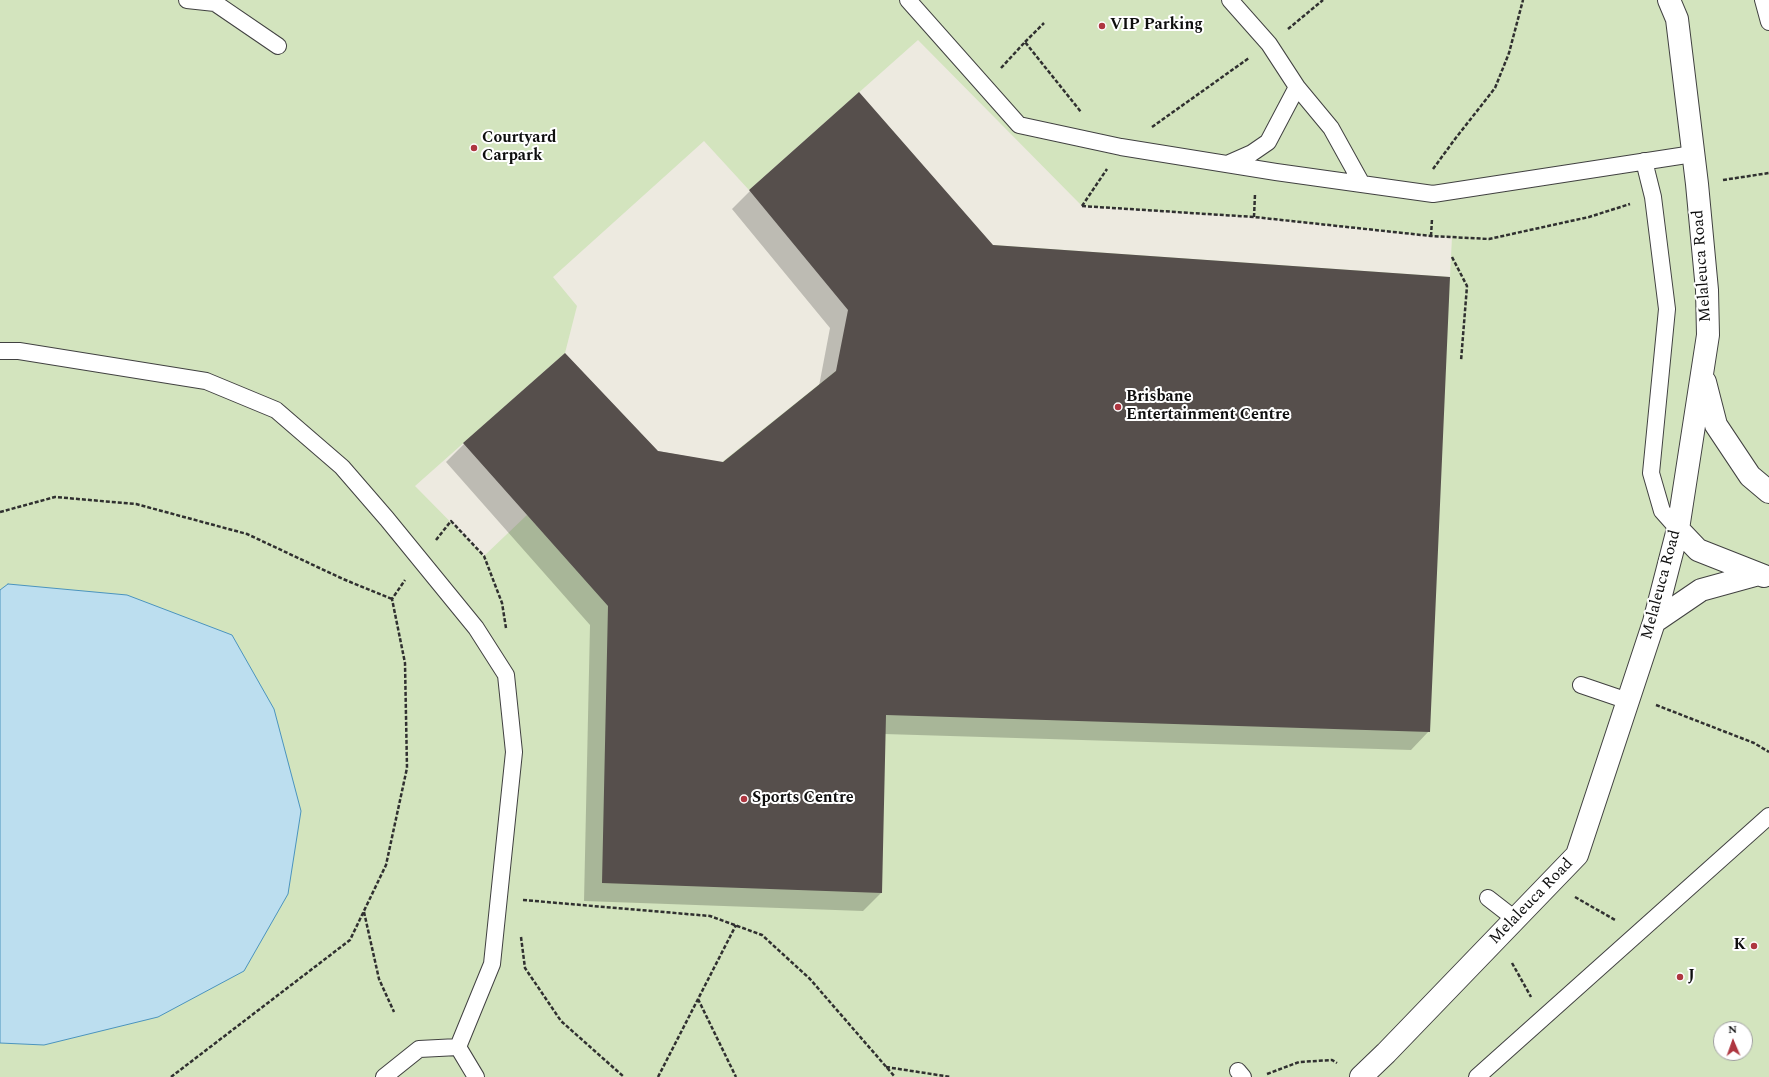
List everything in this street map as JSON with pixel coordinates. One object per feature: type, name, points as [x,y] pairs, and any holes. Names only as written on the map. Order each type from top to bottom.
[{"type":"street","name":"Melaleuca Road","points":[[1361,1077],[1577,855],[1654,622],[1678,529],[1708,335],[1707,290],[1693,154],[1677,19],[1669,0]]},
{"type":"street","points":[[1703,372],[1716,425],[1750,476],[1769,492]]},
{"type":"street","points":[[1678,529],[1698,550],[1764,576]]},
{"type":"street","points":[[1654,622],[1701,590],[1764,576]]},
{"type":"lane","points":[[187,0],[215,3],[278,46]]},
{"type":"lane","points":[[908,0],[1019,125],[1121,147],[1433,194],[1693,154]]},
{"type":"lane","points":[[1230,0],[1269,44],[1297,87],[1331,128],[1362,184]]},
{"type":"lane","points":[[1762,0],[1769,22]]},
{"type":"lane","points":[[1227,164],[1252,153],[1268,142],[1297,87]]},
{"type":"lane","points":[[1644,161],[1653,197],[1667,309],[1651,473],[1662,511],[1678,529]]},
{"type":"lane","points":[[0,351],[19,351],[206,381],[276,410],[342,467],[387,519],[476,628],[506,675],[514,752],[492,964],[458,1047]]},
{"type":"lane","points":[[1581,684],[1628,700]]},
{"type":"lane","points":[[1477,1077],[1769,816]]},
{"type":"lane","points":[[1488,898],[1515,919]]},
{"type":"lane","points":[[384,1077],[419,1049],[458,1047]]},
{"type":"lane","points":[[458,1047],[476,1077]]},
{"type":"path","points":[[1082,206],[1121,147],[1137,138],[1269,44],[1323,0]]},
{"type":"path","points":[[1433,194],[1431,172],[1454,139],[1495,88],[1509,53],[1523,0]]},
{"type":"path","points":[[985,86],[1044,23]]},
{"type":"path","points":[[1025,42],[1083,115]]},
{"type":"path","points":[[1452,257],[1467,286],[1461,361]]},
{"type":"path","points":[[0,512],[55,498],[136,504],[247,534],[343,579],[392,599]]},
{"type":"path","points":[[435,540],[451,522]]},
{"type":"path","points":[[171,1077],[350,940],[386,865],[407,768],[405,663],[392,599],[406,579]]},
{"type":"path","points":[[1628,700],[1649,702],[1754,743],[1769,752]]},
{"type":"path","points":[[1575,897],[1638,934]]},
{"type":"path","points":[[516,899],[710,916],[762,935],[810,979],[895,1077]]},
{"type":"path","points":[[364,911],[379,979],[394,1012]]},
{"type":"path","points":[[658,1077],[736,925]]},
{"type":"path","points":[[1508,956],[1543,1018]]},
{"type":"path","points":[[698,999],[736,1077]]},
{"type":"path","points":[[1266,1074],[1299,1062],[1332,1060],[1361,1077]]},
{"type":"path","points":[[885,1067],[951,1077]]},
{"type":"green space","name":"Brisbane Entertainment Centre","points":[[0,0],[1769,0],[1769,1077],[0,1077]]},
{"type":"shaded area","points":[[918,40],[1082,206],[1254,217],[1452,237],[1450,277],[993,245],[581,575],[527,515],[484,556],[415,486],[565,353],[577,306],[553,277],[704,141],[749,190]]},
{"type":"water","points":[[8,584],[127,595],[232,635],[274,709],[301,811],[288,894],[244,971],[158,1017],[44,1045],[0,1043],[0,590]]},
{"type":"building","name":"Brisbane Entertainment Centre","points":[[859,92],[993,245],[1450,277],[1430,732],[886,715],[882,893],[602,883],[608,606],[463,443],[565,353],[658,451],[723,462],[836,371],[848,310],[749,190]]},
{"type":"place","name":"VIP Parking","points":[[1102,26]]},
{"type":"place","name":"Courtyard Carpark","points":[[474,148]]},
{"type":"place","name":"Brisbane Entertainment Centre","points":[[1118,407]]},
{"type":"place","name":"Sports Centre","points":[[744,799]]},
{"type":"place","name":"K","points":[[1754,946]]},
{"type":"place","name":"J","points":[[1680,977]]}]
